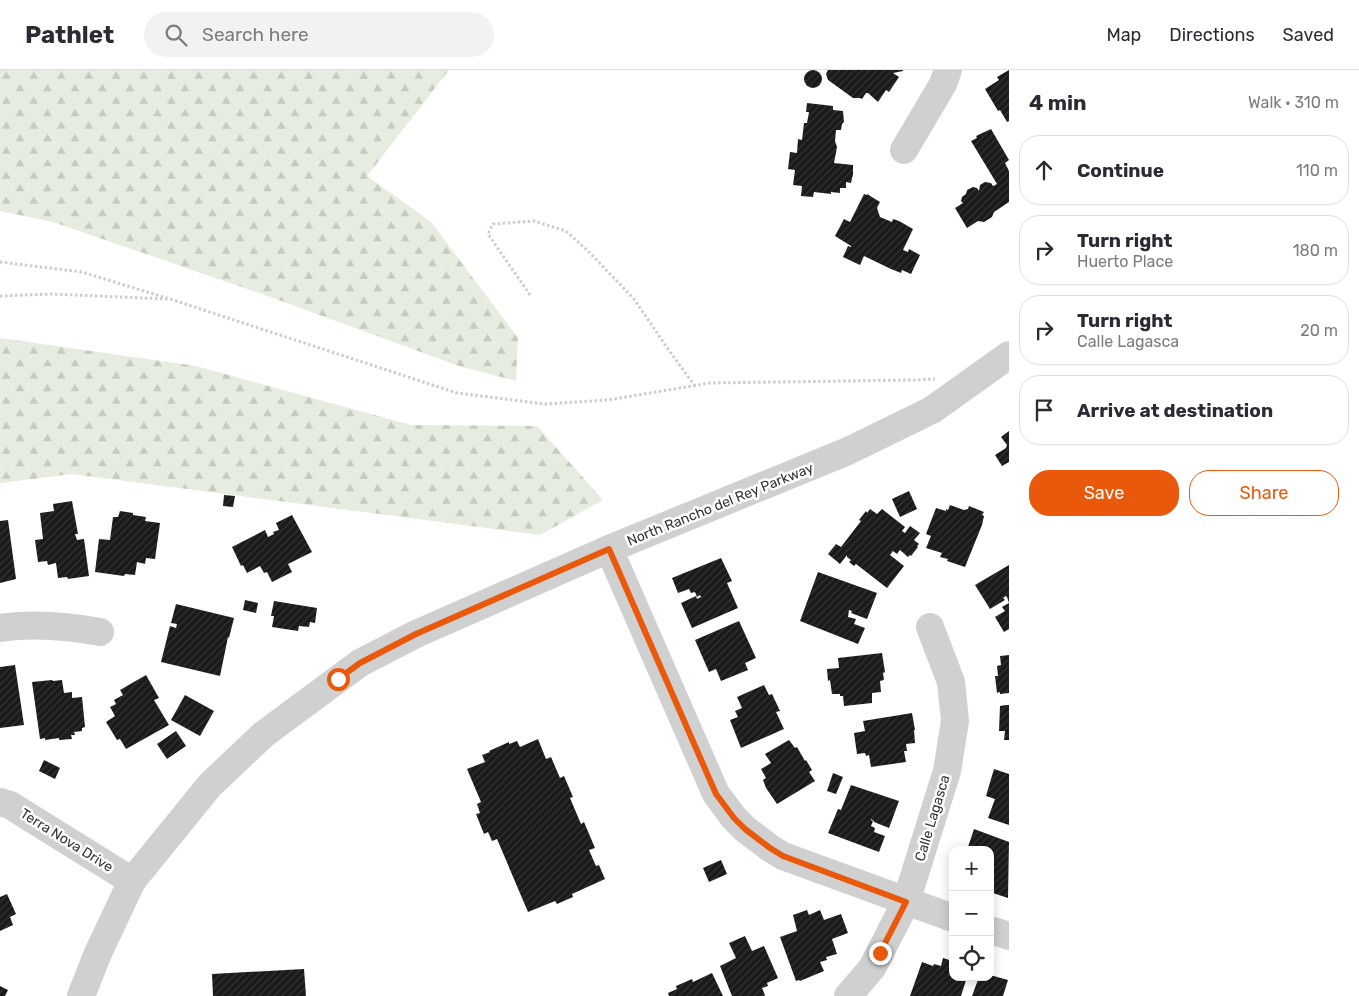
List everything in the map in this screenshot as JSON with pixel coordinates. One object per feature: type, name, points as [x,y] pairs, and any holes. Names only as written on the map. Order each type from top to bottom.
[{"type":"street","points":[[904,150],[944,84],[948,70]]},
{"type":"street","name":"North Rancho del Rey Parkway","points":[[81,996],[98,953],[132,881],[210,785],[264,734],[360,663],[416,634],[609,549],[848,452],[932,410],[1009,355]]},
{"type":"street","points":[[609,549],[716,794],[734,818],[757,839],[783,856],[949,917]]},
{"type":"street","points":[[0,628],[43,626],[78,628],[100,632]]},
{"type":"street","name":"Calle Lagasca","points":[[848,996],[872,968],[906,902],[947,771],[955,721],[951,682],[930,627]]},
{"type":"street","name":"Terra Nova Drive","points":[[0,802],[10,805],[132,881]]},
{"type":"street","points":[[994,931],[1009,936]]},
{"type":"path","points":[[530,295],[488,234],[493,224],[534,222],[566,231],[634,299],[695,386]]},
{"type":"path","points":[[0,262],[82,272],[457,393],[545,404],[608,400],[710,383],[943,378]]},
{"type":"path","points":[[0,296],[51,294],[173,300]]},
{"type":"green space","points":[[0,70],[449,70],[367,176],[431,222],[518,338],[516,381],[459,366],[265,295],[53,222],[0,211]]},
{"type":"green space","points":[[0,338],[196,366],[411,425],[537,426],[603,500],[540,535],[72,474],[0,483]]},
{"type":"building","points":[[813,70],[819,73],[822,79],[819,85],[813,88],[807,85],[804,79],[807,73]]},
{"type":"building","points":[[828,70],[903,71],[893,73],[899,77],[889,92],[886,90],[878,102],[868,93],[862,99],[853,98],[828,80],[826,74]]},
{"type":"building","points":[[1009,70],[1009,121],[1007,122],[985,89],[999,80],[997,77]]},
{"type":"building","points":[[807,103],[833,106],[833,110],[843,111],[844,122],[841,130],[836,130],[835,141],[837,147],[834,163],[853,165],[853,174],[851,183],[846,182],[846,188],[840,188],[840,193],[814,192],[813,197],[801,196],[802,186],[793,185],[795,170],[788,169],[790,152],[797,153],[798,139],[802,140],[804,123],[807,123],[809,112],[806,112]]},
{"type":"building","points":[[991,129],[1009,160],[1005,163],[1009,171],[1009,202],[994,212],[992,217],[984,222],[978,221],[967,228],[955,208],[963,203],[961,201],[962,197],[966,194],[967,190],[973,187],[979,191],[980,185],[985,182],[991,183],[993,186],[997,184],[971,141],[977,138],[976,136]]},
{"type":"building","points":[[864,194],[880,202],[877,208],[880,217],[892,222],[893,219],[899,221],[913,229],[903,250],[908,252],[909,249],[920,255],[911,274],[902,270],[901,273],[864,256],[860,265],[843,257],[848,246],[851,246],[835,236],[844,219],[850,222]]},
{"type":"building","points":[[1009,431],[1009,462],[1002,466],[995,455],[1006,448],[1007,445],[1001,437]]},
{"type":"building","points":[[909,491],[917,509],[900,517],[892,499]]},
{"type":"building","points":[[224,495],[235,496],[233,507],[223,506]]},
{"type":"building","points":[[72,501],[78,534],[75,534],[77,540],[84,539],[89,576],[68,579],[67,577],[58,578],[56,563],[48,565],[47,561],[38,562],[35,540],[43,539],[40,513],[54,511],[53,504]]},
{"type":"building","points":[[950,505],[964,510],[968,509],[969,506],[984,512],[982,515],[984,516],[982,525],[965,567],[940,557],[942,553],[926,548],[931,536],[926,534],[936,508],[946,511]]},
{"type":"building","points":[[870,509],[877,514],[882,509],[905,527],[902,531],[905,533],[910,526],[920,533],[914,540],[919,544],[918,547],[911,556],[908,557],[900,550],[897,554],[893,551],[890,555],[904,566],[887,588],[856,564],[854,566],[849,562],[851,560],[847,555],[840,564],[828,554],[836,544],[841,547],[861,521],[859,520]]},
{"type":"building","points":[[120,511],[146,517],[145,521],[160,523],[155,559],[146,558],[145,564],[137,562],[135,575],[125,574],[124,576],[95,572],[99,539],[110,540],[113,517],[118,517]]},
{"type":"building","points":[[292,515],[312,552],[288,564],[292,572],[272,582],[267,572],[264,573],[260,566],[247,573],[243,565],[241,566],[232,547],[265,530],[268,537],[274,534],[273,532],[279,530],[276,523]]},
{"type":"building","points":[[8,520],[16,579],[0,583],[0,521]]},
{"type":"building","points":[[721,558],[732,581],[727,583],[738,608],[692,628],[681,603],[696,596],[697,599],[701,597],[700,595],[697,597],[695,592],[691,593],[689,589],[678,593],[672,578]]},
{"type":"building","points":[[1009,565],[1009,603],[1006,596],[1003,598],[1005,600],[990,609],[975,585]]},
{"type":"building","points":[[818,572],[877,593],[867,619],[851,613],[852,611],[849,610],[848,617],[856,619],[854,624],[865,628],[858,644],[800,621]]},
{"type":"building","points":[[245,600],[258,603],[256,613],[243,610]]},
{"type":"building","points":[[274,601],[317,608],[315,623],[310,622],[309,627],[299,626],[298,631],[272,627],[274,616],[271,616]]},
{"type":"building","points":[[1009,603],[1009,629],[1004,632],[995,617],[1005,611],[1002,607]]},
{"type":"building","points":[[176,604],[234,618],[220,676],[161,662],[170,626],[176,628],[177,624],[171,623]]},
{"type":"building","points":[[739,621],[756,658],[745,663],[748,670],[721,681],[716,669],[709,672],[695,640]]},
{"type":"building","points":[[882,653],[885,672],[883,673],[884,680],[880,681],[881,692],[872,693],[872,703],[844,706],[843,696],[832,694],[827,669],[839,668],[838,658]]},
{"type":"building","points":[[1009,655],[1009,693],[1000,694],[1000,692],[997,693],[995,676],[998,676],[997,666],[1001,665],[1000,656]]},
{"type":"building","points":[[15,665],[24,725],[0,728],[0,667]]},
{"type":"building","points":[[146,675],[159,698],[154,700],[169,725],[126,749],[120,739],[117,740],[106,722],[115,716],[110,707],[116,704],[114,700],[123,695],[120,690]]},
{"type":"building","points":[[62,680],[64,693],[72,692],[72,698],[82,697],[85,727],[82,728],[82,731],[74,732],[75,735],[71,735],[72,739],[40,739],[32,682]]},
{"type":"building","points":[[764,685],[769,695],[772,694],[780,711],[776,712],[784,729],[741,748],[730,720],[738,717],[735,711],[742,708],[737,697]]},
{"type":"building","points":[[185,695],[214,711],[200,736],[171,720]]},
{"type":"building","points":[[1009,705],[1009,740],[1004,740],[1005,731],[999,731],[1000,706]]},
{"type":"building","points":[[912,713],[915,743],[906,744],[907,751],[904,751],[906,762],[871,767],[869,755],[866,756],[865,753],[857,754],[854,733],[865,731],[863,721]]},
{"type":"building","points":[[176,731],[186,746],[167,759],[157,744]]},
{"type":"building","points":[[538,739],[546,759],[551,757],[560,778],[564,776],[573,797],[570,798],[581,824],[584,822],[595,848],[589,850],[596,866],[599,865],[605,879],[572,894],[573,897],[557,904],[555,901],[528,912],[497,839],[492,841],[488,832],[484,834],[476,814],[480,813],[477,804],[481,802],[467,769],[485,762],[482,755],[509,742],[509,744],[517,741],[520,747]]},
{"type":"building","points":[[789,740],[795,748],[797,747],[806,760],[812,770],[809,772],[815,781],[777,804],[766,788],[763,780],[766,778],[761,769],[771,763],[765,754]]},
{"type":"building","points":[[44,760],[60,768],[55,779],[39,771]]},
{"type":"building","points":[[994,769],[1009,774],[1009,825],[988,818],[995,799],[986,796]]},
{"type":"building","points":[[833,773],[843,777],[836,794],[827,791]]},
{"type":"building","points":[[851,785],[899,801],[889,828],[871,819],[873,821],[871,826],[875,828],[874,832],[885,836],[879,852],[828,833],[838,809],[841,810]]},
{"type":"building","points":[[974,829],[1009,842],[1008,898],[994,893],[994,846],[968,846]]},
{"type":"building","points":[[721,860],[727,874],[709,882],[703,868]]},
{"type":"building","points":[[7,894],[16,914],[10,917],[13,925],[0,931],[0,897]]},
{"type":"building","points":[[807,910],[809,915],[820,910],[824,920],[841,914],[848,933],[832,939],[837,954],[826,957],[827,960],[820,962],[824,971],[796,981],[780,937],[797,931],[793,915]]},
{"type":"building","points":[[745,936],[752,951],[764,946],[778,978],[767,983],[768,986],[762,988],[764,996],[732,996],[720,966],[736,958],[729,943]]},
{"type":"building","points":[[943,958],[949,960],[949,981],[966,981],[961,996],[910,996],[922,962],[933,966],[934,964],[941,966]]},
{"type":"building","points":[[304,969],[306,996],[213,996],[212,974]]},
{"type":"building","points":[[712,973],[723,996],[669,996],[668,993],[677,989],[676,986],[692,979],[693,982]]},
{"type":"building","points":[[994,976],[1008,980],[1003,996],[972,996],[978,981],[994,981]]},
{"type":"building","points":[[0,986],[8,990],[5,996],[0,996]]},
{"type":"route","points":[[338,679],[360,663],[416,634],[609,549],[716,794],[734,818],[757,839],[783,856],[906,902],[880,953]]}]
